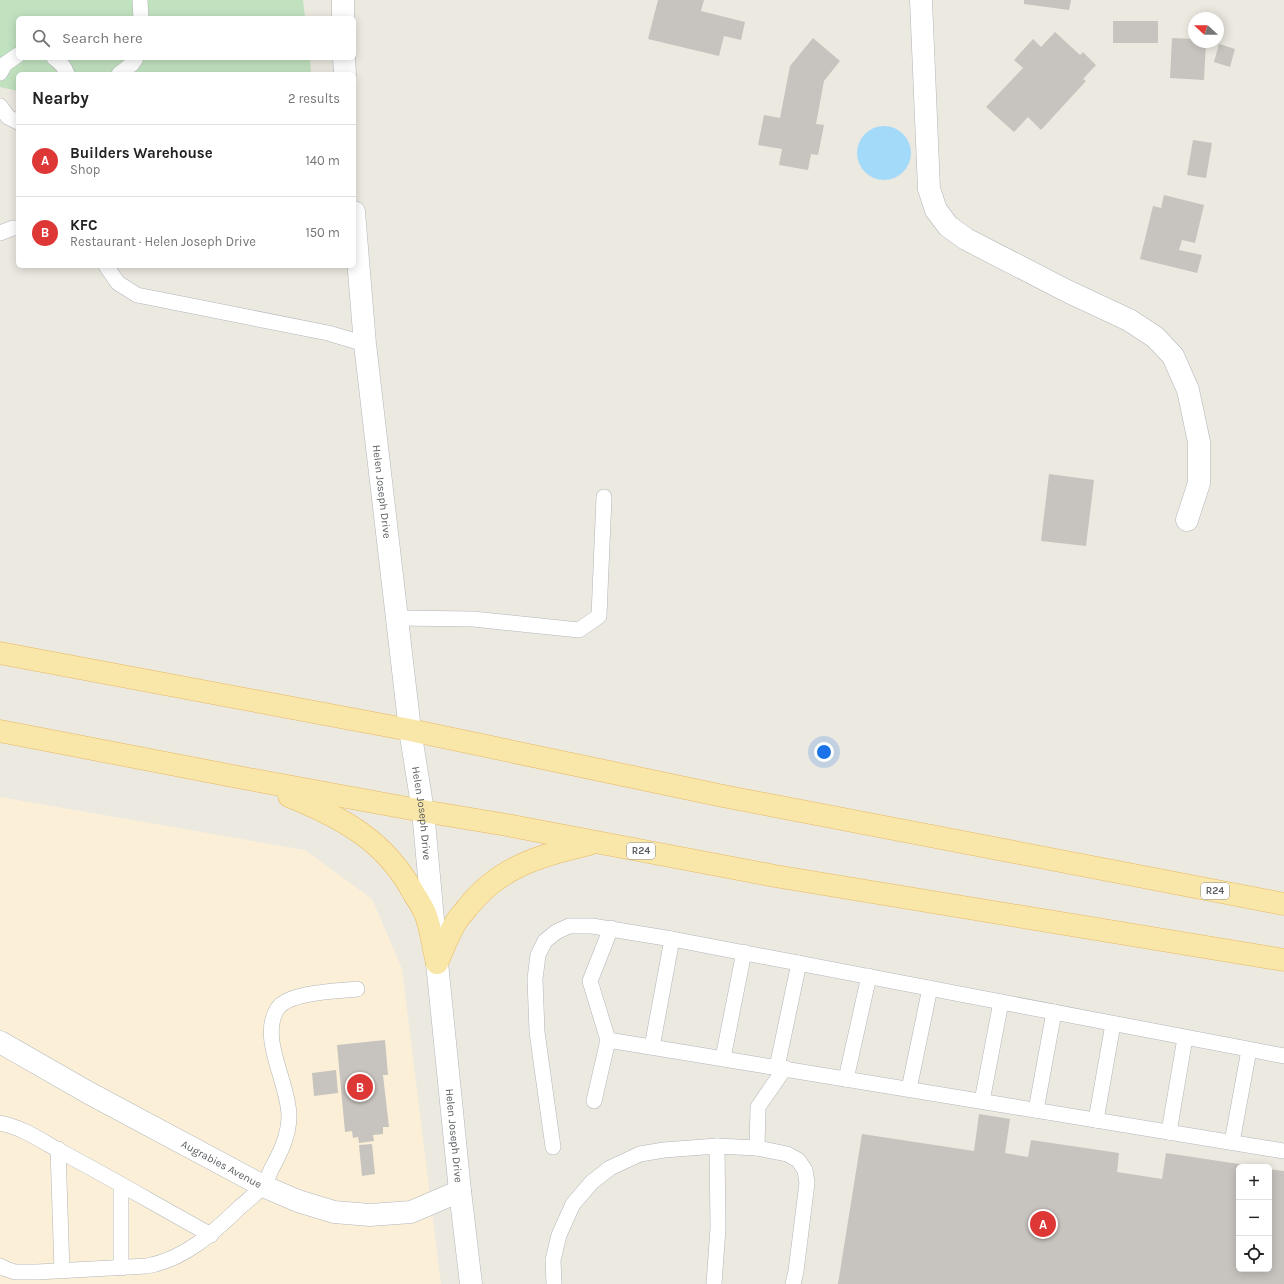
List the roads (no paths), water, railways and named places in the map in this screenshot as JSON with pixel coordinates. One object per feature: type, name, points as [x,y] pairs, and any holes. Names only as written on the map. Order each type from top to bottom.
[{"type":"main road","name":"R24","points":[[0,653],[410,730],[723,796],[1284,904]]},
{"type":"main road","name":"R24","points":[[0,731],[423,812],[507,825],[775,876],[1284,960]]},
{"type":"main road","points":[[243,778],[314,806],[365,835],[390,857],[406,878],[425,912],[437,963]]},
{"type":"main road","points":[[437,963],[456,922],[475,897],[499,876],[530,860],[559,851],[596,843]]},
{"type":"street","points":[[343,0],[343,16]]},
{"type":"street","points":[[922,0],[929,189],[936,210],[948,226],[966,239],[1067,291],[1129,320],[1155,336],[1173,356],[1188,390],[1199,442],[1199,483],[1187,520]]},
{"type":"street","points":[[344,60],[345,72]]},
{"type":"street","name":"Helen Joseph Drive","points":[[356,238],[364,344],[410,730],[423,812],[460,1191],[471,1284]]},
{"type":"street","name":"Augrabies Avenue","points":[[0,1042],[90,1093],[263,1186],[298,1201],[334,1212],[370,1215],[411,1212],[460,1191]]},
{"type":"lane","points":[[140,0],[141,16]]},
{"type":"lane","points":[[0,72],[5,64],[16,56]]},
{"type":"lane","points":[[58,60],[66,72]]},
{"type":"lane","points":[[122,72],[135,60]]},
{"type":"lane","points":[[0,106],[8,117],[16,121]]},
{"type":"lane","points":[[0,233],[16,228]]},
{"type":"lane","points":[[107,268],[118,283],[137,295],[328,334],[364,344]]},
{"type":"lane","points":[[397,618],[473,619],[579,630],[599,616],[604,497]]},
{"type":"lane","points":[[553,1147],[537,1032],[536,979],[538,955],[545,941],[556,932],[569,926],[611,928],[744,952],[1284,1056]]},
{"type":"lane","points":[[594,1101],[608,1040],[590,981],[611,928]]},
{"type":"lane","points":[[652,1047],[672,939]]},
{"type":"lane","points":[[723,1058],[744,952]]},
{"type":"lane","points":[[757,1148],[758,1107],[781,1068],[798,963]]},
{"type":"lane","points":[[846,1079],[869,976]]},
{"type":"lane","points":[[909,1089],[930,988]]},
{"type":"lane","points":[[0,1266],[15,1272],[37,1272],[121,1268],[160,1263],[187,1251],[211,1236],[263,1186],[288,1135],[289,1116],[287,1096],[271,1039],[272,1020],[279,1006],[288,1000],[299,996],[357,989]]},
{"type":"lane","points":[[982,1101],[1001,1002]]},
{"type":"lane","points":[[1036,1110],[1054,1012]]},
{"type":"lane","points":[[1096,1120],[1113,1024]]},
{"type":"lane","points":[[1169,1132],[1185,1038]]},
{"type":"lane","points":[[608,1040],[1284,1151]]},
{"type":"lane","points":[[1232,1142],[1249,1050]]},
{"type":"lane","points":[[0,1122],[9,1124],[24,1131],[92,1167],[211,1236]]},
{"type":"lane","points":[[714,1284],[718,1228],[717,1146]]},
{"type":"lane","points":[[554,1284],[553,1260],[558,1235],[573,1204],[592,1182],[610,1168],[640,1154],[664,1150],[717,1146],[757,1148],[787,1154],[798,1160],[805,1170],[807,1183],[793,1284]]},
{"type":"lane","points":[[58,1149],[62,1271]]},
{"type":"lane","points":[[121,1185],[121,1268]]},
{"type":"water","points":[[884,126],[894,128],[903,134],[909,143],[911,153],[909,163],[903,172],[894,178],[884,180],[874,178],[865,172],[859,163],[857,153],[859,143],[865,134],[874,128]]},
{"type":"place","name":"KFC","points":[[360,1087]]},
{"type":"place","name":"Builders Warehouse","points":[[1043,1224]]}]
